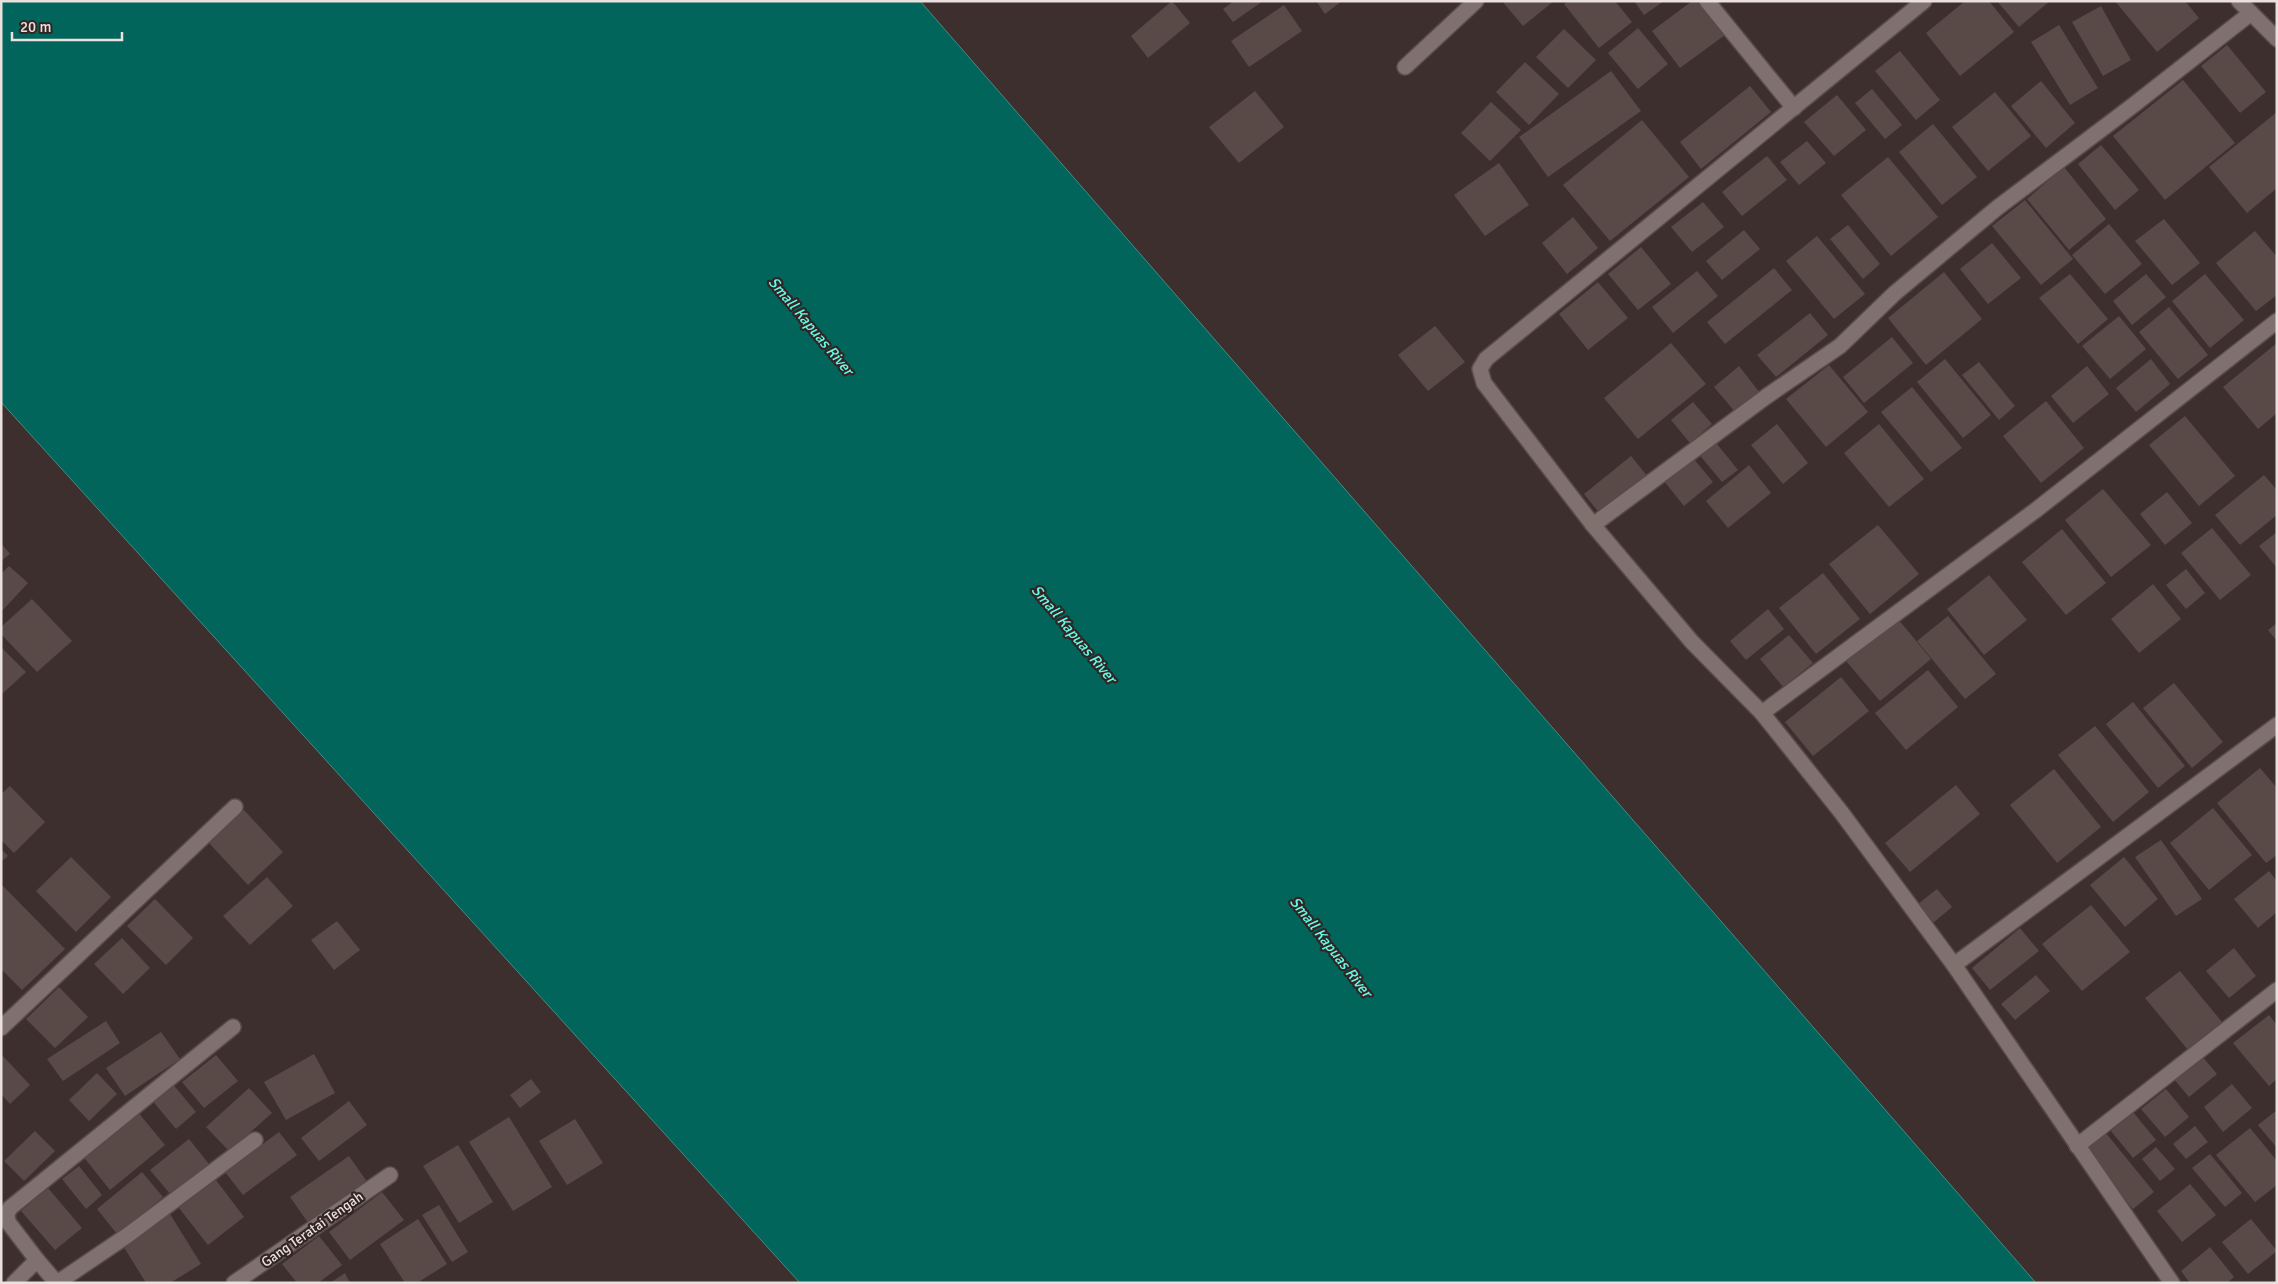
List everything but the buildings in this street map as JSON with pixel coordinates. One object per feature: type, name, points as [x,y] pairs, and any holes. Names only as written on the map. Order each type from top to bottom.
[{"type":"street","points":[[1405,67],[1476,1]]},
{"type":"street","points":[[1707,1],[1794,108]]},
{"type":"street","points":[[1924,1],[1486,359],[1480,369],[1484,383],[1593,524],[1692,642],[1762,713],[1841,812],[1954,965],[2172,1283]]},
{"type":"street","points":[[2239,1],[2277,39]]},
{"type":"street","points":[[1593,524],[1767,396],[1840,346],[1895,293],[1997,208],[2251,13]]},
{"type":"street","points":[[1762,713],[2036,510],[2277,321]]},
{"type":"street","points":[[1954,965],[2277,725]]},
{"type":"street","points":[[1,1028],[235,806]]},
{"type":"street","points":[[2077,1146],[2277,990]]},
{"type":"street","points":[[233,1028],[10,1208],[7,1214],[8,1222],[54,1281],[60,1281],[128,1235],[256,1140]]},
{"type":"street","name":"Gang Teratai Tengah","points":[[234,1283],[390,1175]]},
{"type":"street","points":[[14,1283],[37,1260]]},
{"type":"water","name":"Small Kapuas River","points":[[1,1],[920,1],[2036,1283],[800,1283],[1,402]]}]
